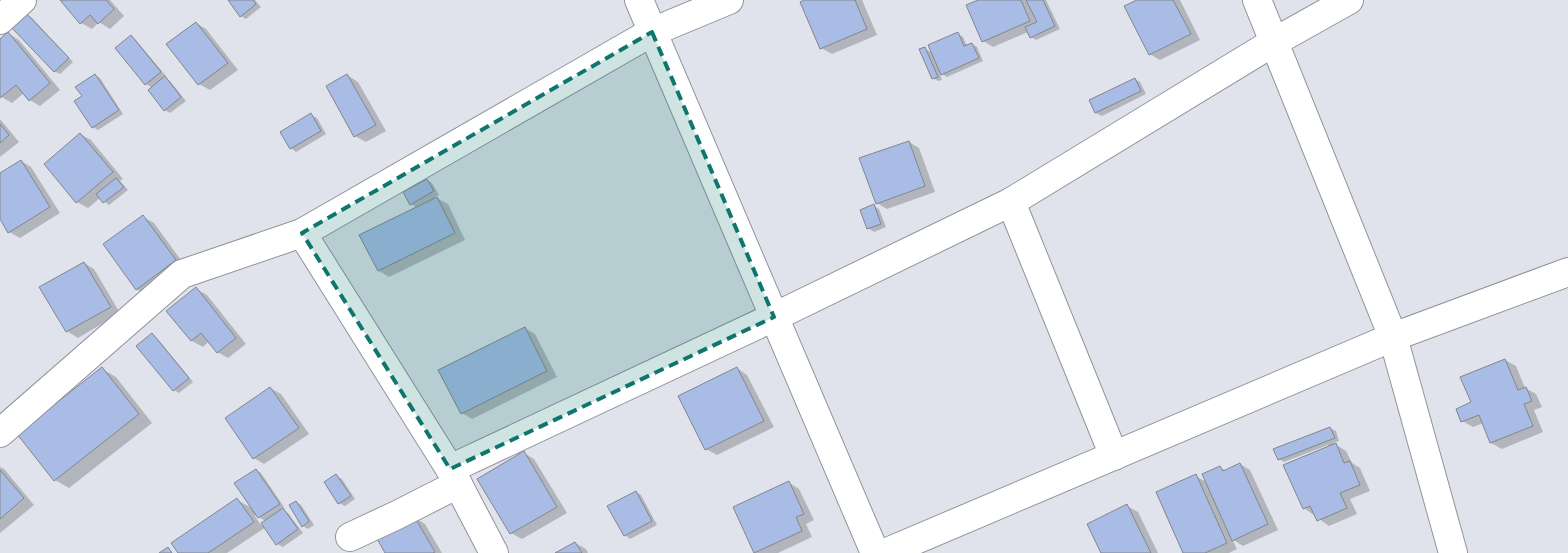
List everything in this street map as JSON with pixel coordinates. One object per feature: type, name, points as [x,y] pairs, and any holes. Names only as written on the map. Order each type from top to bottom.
[{"type":"street","points":[[0,20],[22,0]]},
{"type":"street","points":[[640,0],[875,553]]},
{"type":"street","points":[[0,433],[182,274],[302,233],[652,32],[729,0]]},
{"type":"street","points":[[1257,0],[1393,337],[1453,553]]},
{"type":"street","points":[[350,537],[397,516],[454,477],[774,317],[1011,202],[1274,42],[1349,0]]},
{"type":"street","points":[[1011,202],[1114,456]]},
{"type":"street","points":[[302,233],[454,477],[494,553]]},
{"type":"street","points":[[885,553],[1393,337],[1568,272]]},
{"type":"highlighted area","points":[[652,32],[774,317],[450,469],[302,233]]},
{"type":"building","points":[[60,0],[106,0],[114,9],[98,24],[90,15],[80,24]]},
{"type":"building","points":[[228,0],[253,0],[256,4],[240,17]]},
{"type":"building","points":[[804,0],[855,0],[867,29],[820,49],[800,2]]},
{"type":"building","points":[[978,0],[1021,0],[1030,21],[982,42],[966,5]]},
{"type":"building","points":[[1026,0],[1043,0],[1055,26],[1030,38],[1025,27],[1037,22]]},
{"type":"building","points":[[1137,0],[1173,0],[1191,34],[1149,55],[1124,6]]},
{"type":"building","points":[[26,13],[69,58],[54,72],[11,27]]},
{"type":"building","points":[[196,22],[228,63],[198,85],[166,44]]},
{"type":"building","points":[[8,32],[50,83],[29,101],[16,85],[0,98],[0,39]]},
{"type":"building","points":[[958,32],[964,46],[972,43],[979,58],[941,75],[928,45]]},
{"type":"building","points":[[131,35],[161,72],[145,85],[115,48]]},
{"type":"building","points":[[925,47],[938,77],[932,79],[919,49]]},
{"type":"building","points":[[95,74],[119,110],[92,128],[74,101],[82,96],[75,87]]},
{"type":"building","points":[[347,74],[376,125],[354,137],[326,86]]},
{"type":"building","points":[[165,76],[181,97],[164,111],[148,90]]},
{"type":"building","points":[[1135,78],[1141,91],[1095,113],[1089,100]]},
{"type":"building","points":[[311,113],[321,131],[290,149],[280,132]]},
{"type":"building","points":[[0,124],[9,135],[0,143]]},
{"type":"building","points":[[80,133],[113,172],[76,203],[44,164]]},
{"type":"building","points":[[909,141],[925,186],[876,204],[859,158]]},
{"type":"building","points":[[21,160],[50,207],[8,233],[0,219],[0,173]]},
{"type":"building","points":[[116,178],[124,187],[103,203],[96,194]]},
{"type":"building","points":[[427,179],[434,191],[410,205],[403,192]]},
{"type":"building","points":[[437,197],[455,233],[378,271],[359,235]]},
{"type":"building","points":[[874,204],[881,224],[867,229],[860,210]]},
{"type":"building","points":[[143,215],[176,260],[136,290],[103,244]]},
{"type":"building","points":[[84,262],[111,307],[66,332],[39,287]]},
{"type":"building","points":[[196,287],[236,338],[217,353],[201,333],[191,341],[166,311]]},
{"type":"building","points":[[525,327],[547,371],[461,414],[438,370]]},
{"type":"building","points":[[152,333],[189,378],[173,391],[136,346]]},
{"type":"building","points":[[1505,359],[1518,390],[1526,387],[1532,401],[1524,404],[1533,426],[1490,443],[1479,415],[1461,422],[1456,409],[1471,402],[1460,377]]},
{"type":"building","points":[[102,367],[139,414],[54,481],[17,434]]},
{"type":"building","points":[[737,367],[764,421],[705,450],[678,396]]},
{"type":"building","points":[[270,387],[299,428],[253,459],[225,418]]},
{"type":"building","points":[[1330,427],[1335,438],[1278,460],[1273,449]]},
{"type":"building","points":[[1336,443],[1344,463],[1350,461],[1360,485],[1340,493],[1347,508],[1317,521],[1310,506],[1303,509],[1283,465]]},
{"type":"building","points":[[524,451],[557,507],[510,534],[477,479]]},
{"type":"building","points":[[1240,463],[1268,524],[1232,541],[1202,474],[1220,466],[1223,471]]},
{"type":"building","points":[[256,469],[280,504],[258,518],[234,483]]},
{"type":"building","points":[[0,470],[24,498],[0,519]]},
{"type":"building","points":[[336,474],[351,496],[338,504],[324,482]]},
{"type":"building","points":[[1196,474],[1227,543],[1205,553],[1183,553],[1156,492]]},
{"type":"building","points":[[789,481],[804,514],[796,517],[802,531],[754,553],[733,507]]},
{"type":"building","points":[[636,491],[652,521],[624,536],[607,506]]},
{"type":"building","points":[[237,498],[254,522],[208,553],[178,553],[171,543]]},
{"type":"building","points":[[296,501],[309,521],[302,527],[289,505]]},
{"type":"building","points":[[1127,504],[1151,553],[1101,553],[1087,524]]},
{"type":"building","points":[[283,508],[298,529],[276,545],[261,523]]},
{"type":"building","points":[[414,516],[435,552],[385,553],[376,537]]},
{"type":"building","points":[[575,542],[582,553],[555,553]]},
{"type":"building","points":[[168,547],[172,553],[159,553]]}]
